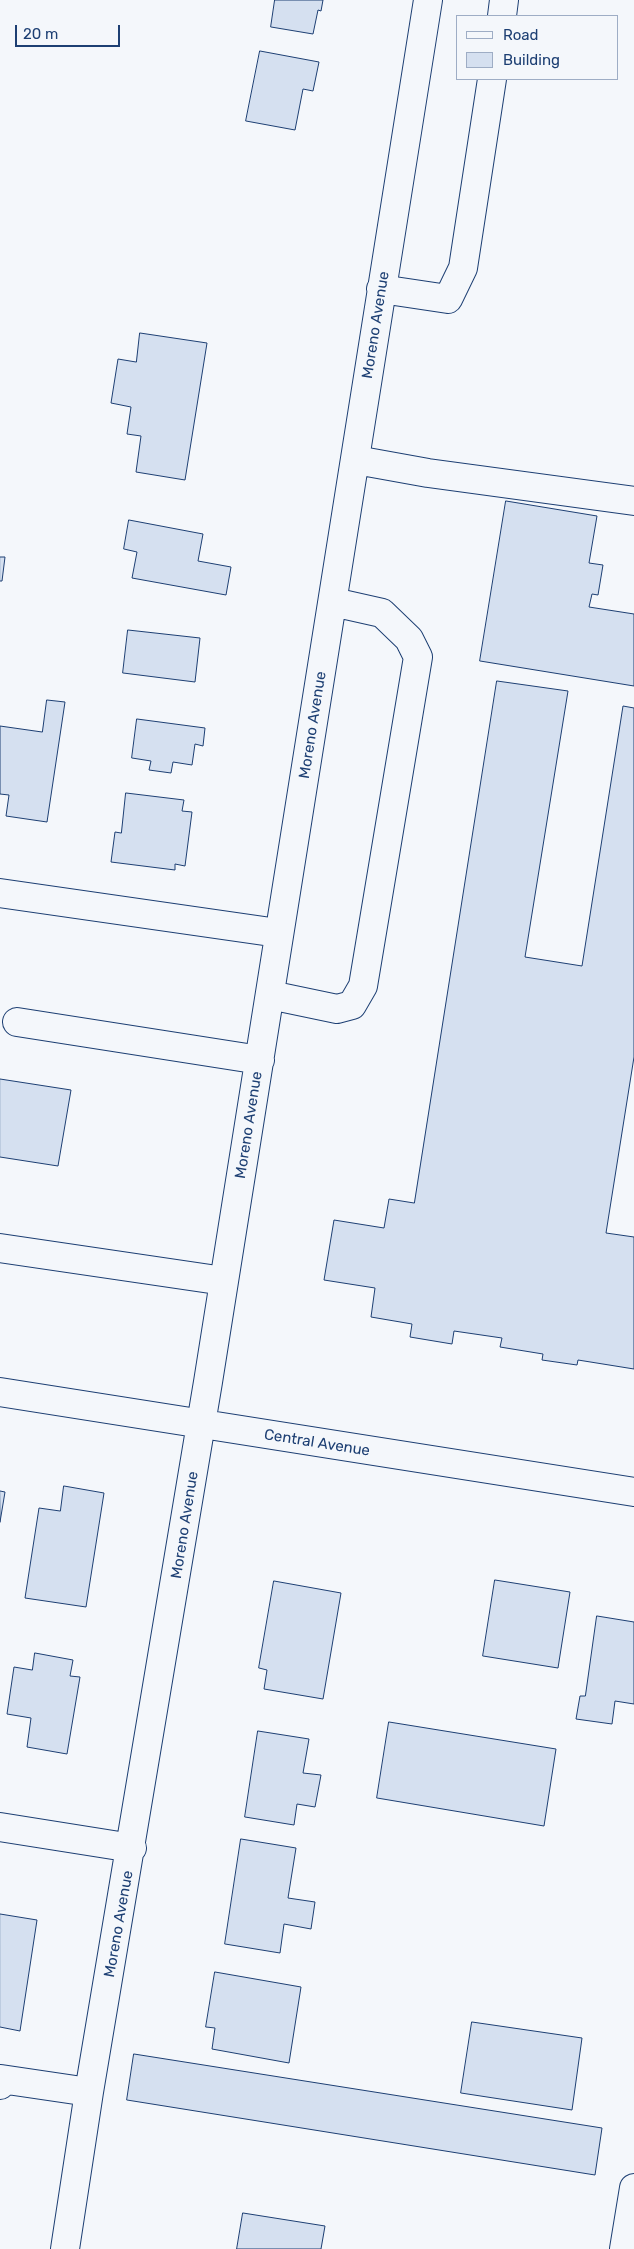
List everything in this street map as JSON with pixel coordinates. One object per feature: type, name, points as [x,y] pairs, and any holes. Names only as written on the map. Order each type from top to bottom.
[{"type":"street","name":"Moreno Avenue","points":[[65,2249],[89,2092],[132,1848],[260,1060],[278,933],[356,460],[381,289],[428,0]]},
{"type":"street","points":[[502,15],[504,0]]},
{"type":"street","points":[[381,289],[448,299],[463,268],[492,80]]},
{"type":"street","points":[[356,460],[428,473],[634,501]]},
{"type":"street","points":[[270,995],[337,1009],[352,1005],[363,986],[418,657],[409,639],[382,613],[333,602]]},
{"type":"street","points":[[0,893],[278,933]]},
{"type":"street","points":[[18,1022],[260,1060]]},
{"type":"street","points":[[0,1248],[224,1281]]},
{"type":"street","name":"Central Avenue","points":[[0,1392],[634,1492]]},
{"type":"street","points":[[0,1827],[132,1848]]},
{"type":"street","points":[[0,2085],[1,2079],[89,2092]]},
{"type":"street","points":[[624,2249],[634,2188]]},
{"type":"building","points":[[275,0],[323,0],[321,11],[318,10],[313,34],[271,27]]},
{"type":"building","points":[[260,51],[319,62],[313,91],[303,89],[295,130],[246,121]]},
{"type":"building","points":[[140,333],[207,343],[185,480],[136,472],[141,436],[127,434],[131,407],[111,403],[118,359],[136,362]]},
{"type":"building","points":[[506,501],[597,516],[589,563],[603,565],[598,595],[592,594],[589,607],[634,614],[634,686],[480,661]]},
{"type":"building","points":[[129,520],[203,534],[198,561],[231,567],[226,595],[132,578],[137,552],[124,549]]},
{"type":"building","points":[[0,557],[5,557],[2,581],[0,581]]},
{"type":"building","points":[[128,630],[200,638],[195,682],[123,673]]},
{"type":"building","points":[[497,681],[568,691],[525,957],[582,966],[623,706],[634,708],[634,1057],[606,1233],[634,1237],[634,1369],[578,1360],[577,1365],[542,1360],[543,1354],[500,1347],[502,1338],[454,1331],[452,1344],[410,1337],[412,1324],[371,1317],[375,1288],[324,1280],[334,1220],[384,1228],[389,1199],[414,1203]]},
{"type":"building","points":[[47,700],[65,702],[47,822],[6,816],[9,795],[0,794],[0,726],[42,732]]},
{"type":"building","points":[[137,719],[205,728],[203,746],[195,744],[192,765],[173,762],[171,773],[149,770],[151,761],[132,758]]},
{"type":"building","points":[[126,793],[184,800],[182,811],[192,812],[185,866],[175,864],[175,870],[111,862],[115,832],[121,833]]},
{"type":"building","points":[[0,1079],[71,1090],[58,1166],[0,1157]]},
{"type":"building","points":[[64,1486],[104,1493],[86,1607],[25,1598],[39,1508],[60,1511]]},
{"type":"building","points":[[0,1491],[5,1492],[0,1522]]},
{"type":"building","points":[[495,1580],[570,1592],[558,1668],[483,1656]]},
{"type":"building","points":[[274,1581],[341,1593],[323,1699],[264,1689],[267,1670],[259,1668]]},
{"type":"building","points":[[597,1616],[634,1622],[634,1704],[615,1701],[612,1724],[576,1719],[580,1696],[585,1696]]},
{"type":"building","points":[[35,1653],[73,1660],[70,1676],[80,1677],[67,1754],[27,1747],[31,1718],[7,1714],[14,1667],[32,1670]]},
{"type":"building","points":[[389,1722],[556,1749],[544,1826],[377,1798]]},
{"type":"building","points":[[258,1731],[309,1739],[303,1773],[321,1775],[315,1807],[297,1804],[294,1825],[245,1817]]},
{"type":"building","points":[[241,1839],[296,1848],[288,1898],[315,1902],[311,1929],[284,1924],[280,1953],[225,1944]]},
{"type":"building","points":[[0,1914],[37,1920],[20,2031],[0,2027]]},
{"type":"building","points":[[215,1972],[301,1987],[289,2063],[212,2049],[215,2028],[206,2027]]},
{"type":"building","points":[[472,2022],[582,2038],[572,2110],[461,2093]]},
{"type":"building","points":[[134,2054],[602,2128],[595,2175],[127,2100]]},
{"type":"building","points":[[243,2213],[325,2226],[321,2249],[237,2249]]}]
